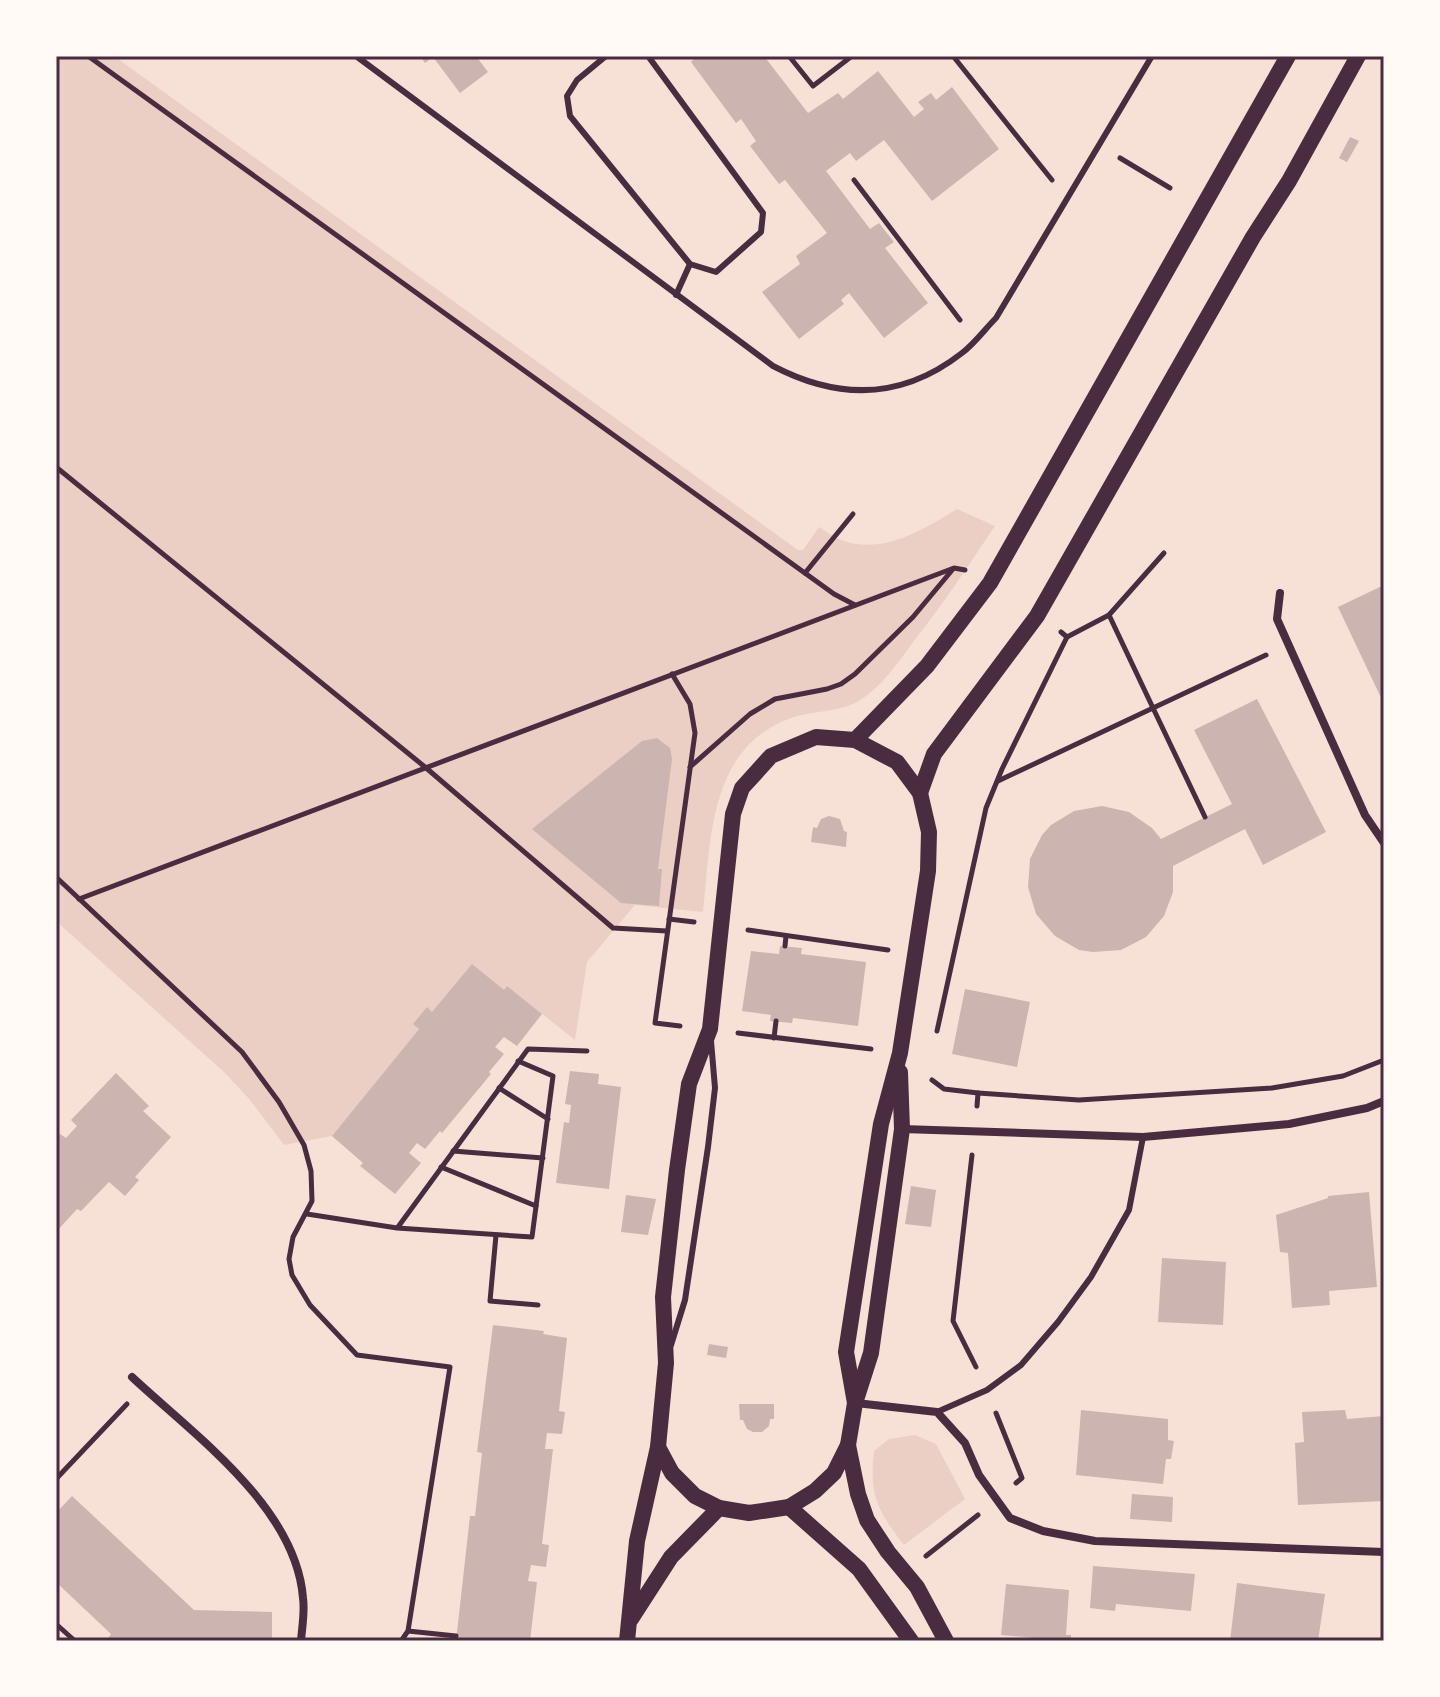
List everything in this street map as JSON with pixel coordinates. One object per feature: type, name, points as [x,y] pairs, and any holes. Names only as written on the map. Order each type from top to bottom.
[{"type":"main road","points":[[855,740],[927,666],[990,583],[1288,56]]},
{"type":"main road","points":[[920,793],[934,754],[1037,616],[1358,56]]},
{"type":"main road","points":[[627,1641],[637,1541],[658,1447],[666,1363],[663,1297],[677,1170],[689,1084],[710,1029],[733,814],[742,788],[771,756],[816,737],[855,740],[897,762],[920,793],[929,832],[928,871],[900,1053],[881,1124],[846,1352],[855,1403]]},
{"type":"main road","points":[[658,1447],[672,1473],[695,1496],[719,1508],[749,1513],[789,1507],[815,1491],[834,1473],[848,1445],[855,1403],[871,1353],[902,1129],[900,1053]]},
{"type":"main road","points":[[848,1445],[867,1520],[917,1587],[946,1641]]},
{"type":"main road","points":[[789,1507],[859,1569],[911,1641]]},
{"type":"main road","points":[[629,1621],[671,1557],[719,1508]]},
{"type":"street","points":[[1280,593],[1277,619],[1365,815],[1384,843]]},
{"type":"street","points":[[902,1129],[1143,1137],[1289,1124],[1367,1108],[1384,1101]]},
{"type":"street","points":[[132,1377],[237,1472],[274,1518],[294,1562],[304,1597],[301,1641]]},
{"type":"street","points":[[855,1403],[937,1412],[965,1443],[979,1475],[1010,1518],[1043,1531],[1095,1541],[1384,1552]]},
{"type":"lane","points":[[356,56],[773,366],[796,378],[847,391],[900,386],[925,377],[957,357],[976,340],[1013,294],[1152,56]]},
{"type":"lane","points":[[606,56],[577,80],[567,96],[570,116],[690,264],[716,272],[761,232],[763,213],[648,56]]},
{"type":"lane","points":[[676,295],[690,264]]},
{"type":"lane","points":[[666,1363],[685,1300],[708,1147],[715,1088],[710,1029]]},
{"type":"lane","points":[[937,1412],[987,1390],[1021,1365],[1058,1322],[1091,1277],[1129,1210],[1143,1137]]},
{"type":"path","points":[[88,56],[805,573],[855,605]]},
{"type":"path","points":[[789,56],[813,86],[852,56]]},
{"type":"path","points":[[953,56],[1068,200]]},
{"type":"path","points":[[1128,163],[1170,188]]},
{"type":"path","points":[[854,180],[976,340]]},
{"type":"path","points":[[56,467],[425,767],[613,928],[667,931]]},
{"type":"path","points":[[805,573],[853,514]]},
{"type":"path","points":[[934,1043],[986,808],[997,781],[1067,637],[1109,615],[1164,553]]},
{"type":"path","points":[[79,899],[954,568],[963,569],[990,583]]},
{"type":"path","points":[[690,767],[750,714],[775,699],[827,689],[855,674],[913,617],[954,568]]},
{"type":"path","points":[[1109,615],[1205,817]]},
{"type":"path","points":[[1037,616],[1067,637]]},
{"type":"path","points":[[997,781],[1288,645]]},
{"type":"path","points":[[56,877],[225,1035],[260,1074],[309,1156],[312,1201],[293,1237],[289,1259],[292,1275],[320,1317],[357,1355],[450,1367],[408,1631],[401,1641]]},
{"type":"path","points":[[668,918],[953,958]]},
{"type":"path","points":[[785,946],[786,936]]},
{"type":"path","points":[[774,1038],[776,1021]]},
{"type":"path","points":[[397,1228],[528,1049],[587,1051]]},
{"type":"path","points":[[931,1075],[932,1081],[944,1089],[1079,1100],[1272,1088],[1343,1076],[1384,1060]]},
{"type":"path","points":[[307,1214],[397,1228],[532,1237],[553,1076],[518,1061]]},
{"type":"path","points":[[499,1088],[548,1119]]},
{"type":"path","points":[[924,1557],[1022,1478],[987,1390],[953,1321],[978,1093]]},
{"type":"path","points":[[453,1151],[543,1158]]},
{"type":"path","points":[[441,1167],[536,1206]]},
{"type":"path","points":[[496,1235],[490,1301],[538,1305]]},
{"type":"path","points":[[56,1479],[143,1387]]},
{"type":"path","points":[[56,1624],[75,1641]]},
{"type":"path","points":[[408,1631],[456,1636]]},
{"type":"shaded area","points":[[56,56],[114,56],[798,550],[803,550],[819,527],[841,540],[872,545],[917,532],[957,509],[995,526],[935,613],[873,690],[848,706],[791,718],[764,732],[743,751],[729,774],[712,827],[703,912],[635,905],[587,962],[575,1040],[507,986],[504,990],[432,1012],[427,1008],[419,1029],[332,1136],[284,1145],[225,1073],[56,921]]},
{"type":"shaded area","points":[[915,1435],[936,1444],[965,1499],[904,1545],[877,1502],[873,1480],[874,1451],[889,1439]]},
{"type":"building","points":[[420,56],[476,56],[488,72],[460,93],[433,57],[425,63]]},
{"type":"building","points":[[692,56],[764,56],[808,113],[838,93],[843,99],[878,71],[914,117],[924,109],[918,102],[931,93],[936,100],[952,87],[999,149],[932,201],[884,140],[856,161],[850,153],[826,171],[870,229],[879,223],[894,242],[885,248],[928,303],[884,338],[849,293],[841,300],[844,304],[799,339],[762,292],[800,264],[796,256],[827,233],[785,180],[779,184],[750,146],[756,141],[741,119],[736,123],[691,62],[694,59]]},
{"type":"building","points":[[1350,137],[1359,141],[1347,162],[1339,158]]},
{"type":"building","points":[[1384,585],[1384,704],[1338,607]]},
{"type":"building","points":[[1257,699],[1326,832],[1263,865],[1245,829],[1173,866],[1173,892],[1164,916],[1146,937],[1121,950],[1079,950],[1055,936],[1036,914],[1028,887],[1030,859],[1042,835],[1051,825],[1074,811],[1102,806],[1129,812],[1152,828],[1161,839],[1232,804],[1194,730]]},
{"type":"building","points":[[657,738],[670,748],[672,759],[658,869],[662,869],[659,906],[621,903],[532,829],[642,741]]},
{"type":"building","points":[[829,816],[840,819],[847,832],[846,847],[811,842],[813,827],[817,828],[821,819]]},
{"type":"building","points":[[780,946],[802,948],[801,954],[866,962],[858,1026],[793,1018],[792,1023],[770,1021],[771,1015],[742,1011],[751,951],[779,954]]},
{"type":"building","points":[[472,964],[504,990],[507,986],[542,1014],[517,1046],[504,1037],[495,1047],[504,1054],[489,1072],[491,1074],[442,1133],[440,1131],[425,1149],[417,1143],[409,1153],[421,1163],[395,1194],[360,1166],[363,1163],[332,1136],[419,1029],[413,1024],[427,1007],[432,1012]]},
{"type":"building","points":[[965,989],[1030,1002],[1017,1067],[952,1054]]},
{"type":"building","points":[[570,1071],[599,1074],[598,1084],[621,1087],[609,1189],[556,1183],[564,1122],[569,1123],[571,1105],[565,1104]]},
{"type":"building","points":[[116,1073],[149,1106],[143,1111],[171,1137],[135,1177],[139,1180],[125,1196],[109,1182],[56,1232],[56,1138],[60,1134],[66,1138],[77,1126],[71,1120]]},
{"type":"building","points":[[911,1186],[936,1190],[931,1227],[905,1224]]},
{"type":"building","points":[[1369,1192],[1377,1287],[1329,1291],[1330,1305],[1292,1308],[1288,1253],[1280,1252],[1276,1215],[1328,1196]]},
{"type":"building","points":[[626,1195],[656,1199],[648,1235],[621,1232]]},
{"type":"building","points":[[1162,1258],[1226,1262],[1223,1325],[1158,1322]]},
{"type":"building","points":[[493,1325],[544,1331],[543,1334],[567,1338],[559,1411],[565,1412],[562,1434],[547,1433],[545,1449],[553,1449],[542,1544],[549,1545],[546,1567],[531,1565],[528,1581],[537,1582],[530,1641],[456,1641],[470,1516],[475,1516],[482,1453],[477,1452]]},
{"type":"building","points":[[709,1344],[728,1347],[726,1358],[707,1355]]},
{"type":"building","points":[[739,1404],[774,1404],[774,1419],[770,1419],[769,1426],[762,1432],[753,1432],[740,1420]]},
{"type":"building","points":[[1081,1410],[1168,1419],[1168,1440],[1174,1441],[1171,1459],[1166,1459],[1163,1484],[1076,1475]]},
{"type":"building","points":[[1345,1410],[1347,1419],[1384,1416],[1384,1501],[1298,1505],[1295,1443],[1304,1442],[1302,1412]]},
{"type":"building","points":[[1132,1494],[1173,1497],[1172,1522],[1130,1519]]},
{"type":"building","points":[[72,1496],[194,1610],[272,1612],[272,1641],[106,1641],[111,1634],[56,1582],[56,1513]]},
{"type":"building","points":[[1093,1566],[1195,1574],[1191,1611],[1116,1604],[1115,1611],[1090,1608]]},
{"type":"building","points":[[1237,1583],[1325,1594],[1318,1641],[1230,1641]]},
{"type":"building","points":[[1006,1584],[1069,1590],[1066,1635],[1071,1635],[1071,1641],[1001,1635]]}]
